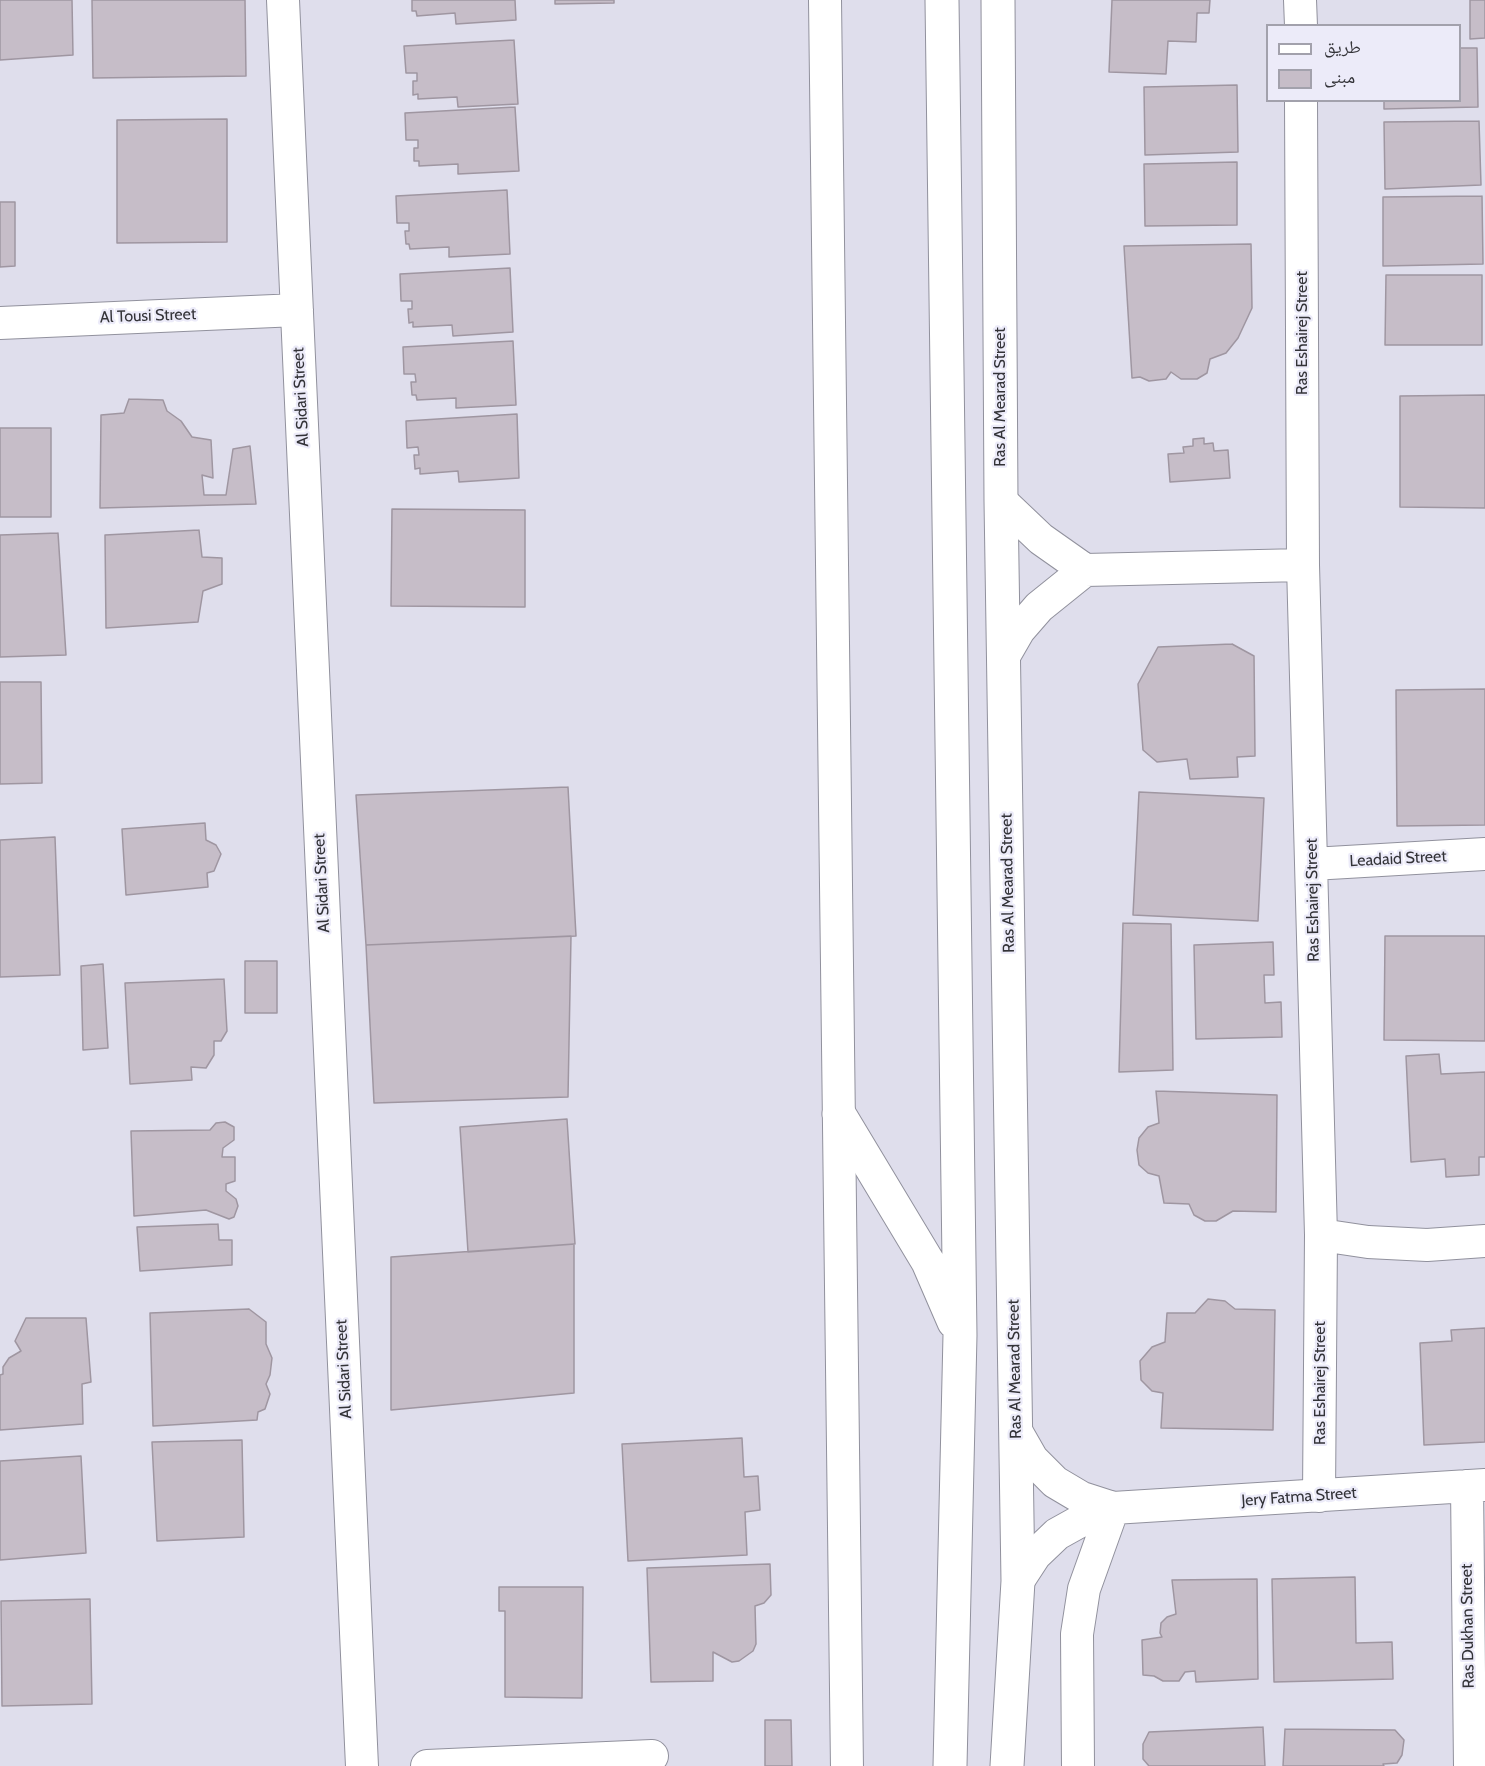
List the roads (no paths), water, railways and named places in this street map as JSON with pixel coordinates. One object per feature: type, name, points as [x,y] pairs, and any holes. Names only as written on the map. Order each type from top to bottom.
[{"type":"street","name":"Al Sidari Street","points":[[283,0],[362,1766]]},
{"type":"street","points":[[825,0],[848,1766]]},
{"type":"street","points":[[942,0],[960,1335],[950,1766]]},
{"type":"street","name":"Ras Al Mearad Street","points":[[998,0],[1001,501],[1018,1581],[1007,1766]]},
{"type":"street","points":[[1300,0],[1300,24]]},
{"type":"street","name":"Ras Eshairej Street","points":[[1301,102],[1303,565],[1320,1235],[1319,1496]]},
{"type":"street","name":"Al Tousi Street","points":[[0,322],[297,310]]},
{"type":"street","points":[[1001,501],[1041,539],[1085,570],[1303,565]]},
{"type":"street","points":[[1004,656],[1019,630],[1039,607],[1085,570]]},
{"type":"street","name":"Leadaid Street","points":[[1312,864],[1485,854]]},
{"type":"street","points":[[839,1114],[928,1262],[960,1335]]},
{"type":"street","points":[[1320,1235],[1368,1242],[1427,1245],[1485,1241]]},
{"type":"street","name":"Jery Fatma Street","points":[[1016,1431],[1032,1459],[1055,1482],[1082,1498],[1113,1508]]},
{"type":"street","name":"Jery Fatma Street","points":[[1018,1581],[1035,1555],[1058,1534],[1084,1519],[1113,1508],[1476,1486]]},
{"type":"street","name":"Ras Dukhan Street","points":[[1470,1766],[1476,1486]]},
{"type":"street","points":[[1078,1766],[1077,1634],[1084,1589],[1113,1508]]},
{"type":"street","points":[[427,1766],[652,1756]]}]
